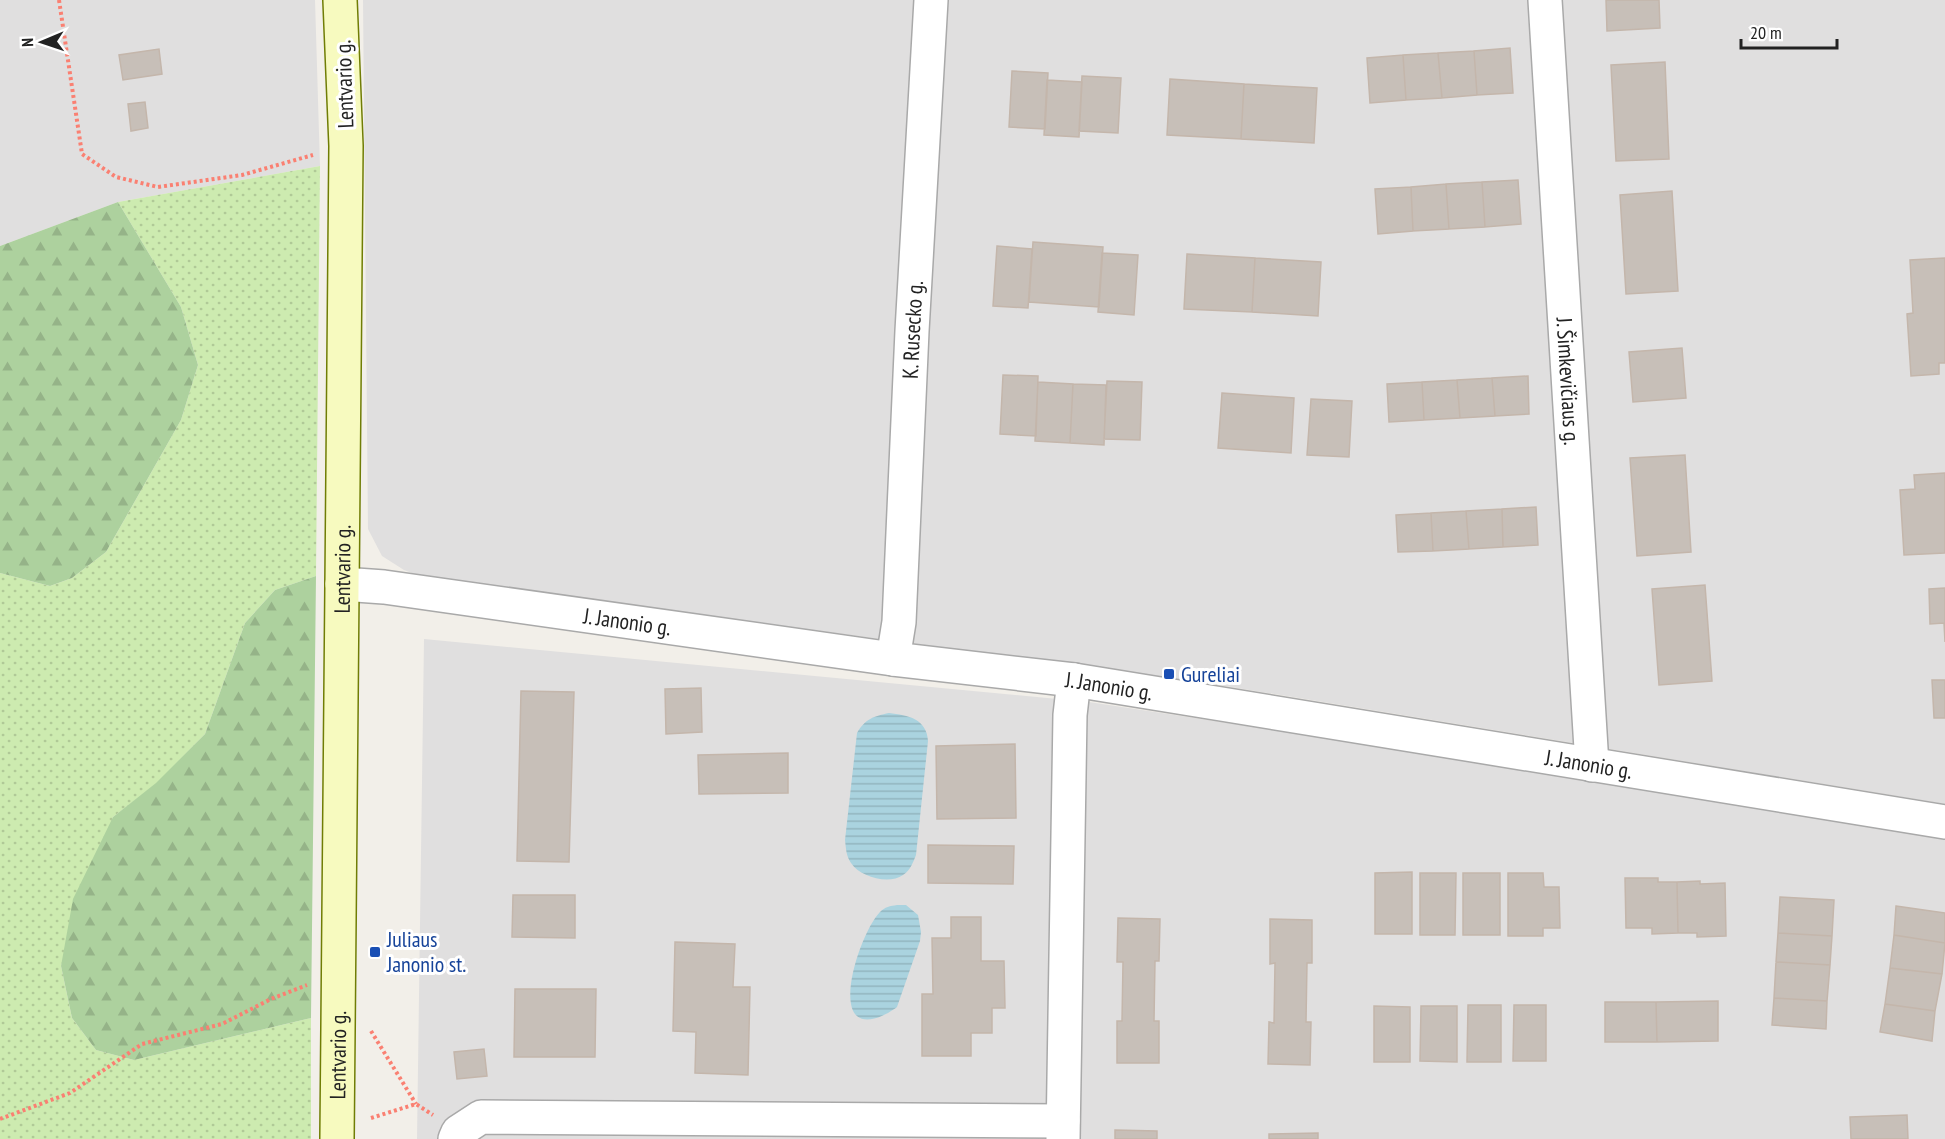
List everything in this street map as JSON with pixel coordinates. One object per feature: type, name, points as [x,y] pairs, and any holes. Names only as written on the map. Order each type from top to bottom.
[{"type":"main road","name":"Lentvario g.","points":[[337,1134],[346,146],[340,0]]},
{"type":"street","name":"K. Rusecko g.","points":[[893,659],[898,622],[931,0]]},
{"type":"street","name":"J. Šimkevičiaus g.","points":[[1545,0],[1592,765]]},
{"type":"street","name":"J. Janonio g.","points":[[342,584],[384,587],[893,659],[1074,680],[1945,822]]},
{"type":"street","points":[[457,1136],[481,1117],[1063,1130],[1070,715],[1074,680]]},
{"type":"path","points":[[59,0],[82,154],[116,177],[158,187],[242,175],[346,146]]},
{"type":"path","points":[[0,1119],[70,1093],[142,1044],[222,1024],[271,999],[338,972]]},
{"type":"path","points":[[338,1008],[373,1033],[416,1104],[457,1136]]},
{"type":"path","points":[[337,1134],[416,1104]]},
{"type":"shaded area","points":[[0,0],[315,0],[320,166],[118,202],[0,246]]},
{"type":"shaded area","points":[[363,0],[1945,0],[1945,804],[1207,683],[425,578],[404,570],[382,556],[368,529]]},
{"type":"shaded area","points":[[424,639],[1089,702],[1720,798],[1945,838],[1945,1139],[417,1139]]},
{"type":"green space","points":[[320,166],[316,576],[275,590],[245,623],[205,734],[156,784],[113,817],[61,966],[72,1018],[96,1050],[134,1060],[311,1018],[311,1139],[0,1139],[0,573],[50,586],[72,578],[106,552],[181,420],[198,365],[181,307],[118,202]]},
{"type":"green space","points":[[118,202],[181,307],[198,365],[181,420],[106,552],[72,578],[50,586],[0,573],[0,246]]},
{"type":"green space","points":[[316,576],[311,1018],[134,1060],[96,1050],[72,1018],[61,966],[73,899],[113,817],[156,783],[205,734],[245,623],[275,590]]},
{"type":"water","points":[[889,713],[903,715],[920,723],[927,734],[928,741],[916,855],[906,873],[897,878],[883,879],[868,876],[855,868],[848,858],[845,840],[857,733],[870,719]]},
{"type":"water","points":[[897,905],[906,905],[918,915],[920,941],[897,1007],[876,1018],[859,1018],[851,1005],[850,992],[861,946],[880,912]]},
{"type":"building","points":[[1606,0],[1659,0],[1660,28],[1607,31]]},
{"type":"building","points":[[1510,48],[1513,93],[1477,95],[1474,51]]},
{"type":"building","points":[[159,49],[162,74],[123,80],[119,55]]},
{"type":"building","points":[[1474,51],[1477,95],[1442,98],[1438,53]]},
{"type":"building","points":[[1438,53],[1442,98],[1406,100],[1403,55]]},
{"type":"building","points":[[1403,55],[1406,100],[1370,103],[1367,58]]},
{"type":"building","points":[[1665,62],[1669,159],[1616,161],[1611,65]]},
{"type":"building","points":[[1012,71],[1048,73],[1045,129],[1009,127]]},
{"type":"building","points":[[1082,76],[1121,78],[1118,133],[1079,131]]},
{"type":"building","points":[[1170,79],[1244,84],[1241,139],[1167,135]]},
{"type":"building","points":[[1047,80],[1082,82],[1079,137],[1044,135]]},
{"type":"building","points":[[1244,84],[1317,88],[1314,143],[1241,139]]},
{"type":"building","points":[[145,102],[148,128],[131,131],[128,104]]},
{"type":"building","points":[[1518,180],[1521,224],[1485,227],[1482,182]]},
{"type":"building","points":[[1482,182],[1485,227],[1449,229],[1446,184]]},
{"type":"building","points":[[1446,184],[1449,229],[1413,231],[1411,187]]},
{"type":"building","points":[[1411,187],[1413,231],[1378,234],[1375,189]]},
{"type":"building","points":[[1672,191],[1678,291],[1626,294],[1620,195]]},
{"type":"building","points":[[1033,242],[1103,247],[1099,307],[1029,302]]},
{"type":"building","points":[[997,246],[1032,249],[1028,308],[993,306]]},
{"type":"building","points":[[1102,253],[1138,255],[1134,315],[1098,312]]},
{"type":"building","points":[[1187,254],[1255,258],[1252,312],[1184,309]]},
{"type":"building","points":[[1255,258],[1321,262],[1318,316],[1252,312]]},
{"type":"building","points":[[1945,258],[1945,363],[1939,363],[1939,374],[1911,376],[1907,314],[1913,313],[1910,260]]},
{"type":"building","points":[[1682,348],[1686,398],[1633,402],[1629,352]]},
{"type":"building","points":[[1003,375],[1038,376],[1036,436],[1000,434]]},
{"type":"building","points":[[1528,376],[1529,414],[1495,416],[1492,378]]},
{"type":"building","points":[[1492,378],[1495,416],[1460,418],[1457,380]]},
{"type":"building","points":[[1457,380],[1460,418],[1424,420],[1422,382]]},
{"type":"building","points":[[1107,381],[1142,382],[1140,440],[1104,439]]},
{"type":"building","points":[[1038,382],[1073,384],[1070,443],[1035,441]]},
{"type":"building","points":[[1422,382],[1424,420],[1389,422],[1387,384]]},
{"type":"building","points":[[1073,384],[1106,385],[1104,445],[1070,443]]},
{"type":"building","points":[[1222,393],[1294,398],[1291,453],[1218,448]]},
{"type":"building","points":[[1311,399],[1352,401],[1349,457],[1307,455]]},
{"type":"building","points":[[1685,455],[1691,552],[1637,556],[1630,458]]},
{"type":"building","points":[[1945,473],[1945,553],[1904,555],[1900,490],[1915,489],[1914,475]]},
{"type":"building","points":[[1536,507],[1538,545],[1503,547],[1502,509]]},
{"type":"building","points":[[1502,509],[1503,547],[1469,549],[1466,511]]},
{"type":"building","points":[[1466,511],[1469,549],[1433,551],[1431,513]]},
{"type":"building","points":[[1431,513],[1433,551],[1398,552],[1396,515]]},
{"type":"building","points":[[1705,585],[1712,681],[1659,685],[1652,589]]},
{"type":"building","points":[[1945,588],[1945,642],[1944,623],[1930,624],[1929,589]]},
{"type":"building","points":[[1932,680],[1945,680],[1945,718],[1934,718]]},
{"type":"building","points":[[701,688],[702,732],[666,734],[665,689]]},
{"type":"building","points":[[521,691],[574,692],[569,862],[517,861]]},
{"type":"building","points":[[1015,744],[1016,818],[937,819],[936,746]]},
{"type":"building","points":[[788,753],[788,793],[699,794],[698,755]]},
{"type":"building","points":[[928,845],[1014,846],[1013,884],[928,883]]},
{"type":"building","points":[[1412,872],[1412,934],[1375,934],[1375,873]]},
{"type":"building","points":[[1420,873],[1456,873],[1455,935],[1420,935]]},
{"type":"building","points":[[1463,873],[1500,873],[1500,935],[1463,935]]},
{"type":"building","points":[[1508,873],[1543,873],[1544,887],[1559,887],[1560,928],[1543,928],[1543,936],[1508,936]]},
{"type":"building","points":[[1625,878],[1658,878],[1658,882],[1677,882],[1678,933],[1652,934],[1652,928],[1626,928]]},
{"type":"building","points":[[1700,881],[1700,884],[1725,883],[1726,936],[1697,937],[1697,933],[1678,933],[1677,882]]},
{"type":"building","points":[[513,895],[575,895],[575,938],[512,937]]},
{"type":"building","points":[[1780,897],[1834,900],[1832,936],[1778,933]]},
{"type":"building","points":[[1896,906],[1945,913],[1945,943],[1894,935]]},
{"type":"building","points":[[951,917],[981,917],[981,961],[1004,961],[1005,1008],[992,1008],[992,1033],[971,1033],[971,1056],[922,1056],[922,994],[933,994],[932,938],[951,938]]},
{"type":"building","points":[[1118,918],[1160,919],[1159,961],[1155,961],[1154,1021],[1159,1021],[1159,1063],[1117,1063],[1117,1021],[1122,1021],[1123,962],[1117,962]]},
{"type":"building","points":[[1270,919],[1312,920],[1312,963],[1307,963],[1306,1022],[1311,1022],[1310,1065],[1268,1064],[1269,1022],[1274,1023],[1275,963],[1270,964]]},
{"type":"building","points":[[1778,933],[1832,936],[1830,965],[1776,962]]},
{"type":"building","points":[[1894,935],[1945,943],[1942,974],[1890,968]]},
{"type":"building","points":[[675,942],[735,944],[733,987],[750,987],[748,1075],[695,1073],[696,1032],[673,1031]]},
{"type":"building","points":[[1776,962],[1830,965],[1827,1001],[1774,998]]},
{"type":"building","points":[[1890,968],[1942,974],[1935,1011],[1885,1004]]},
{"type":"building","points":[[515,989],[596,989],[595,1057],[514,1057]]},
{"type":"building","points":[[1774,998],[1827,1001],[1826,1029],[1772,1025]]},
{"type":"building","points":[[1718,1001],[1718,1041],[1657,1042],[1656,1002]]},
{"type":"building","points":[[1605,1002],[1656,1002],[1657,1042],[1605,1042]]},
{"type":"building","points":[[1885,1004],[1935,1011],[1932,1041],[1880,1032]]},
{"type":"building","points":[[1468,1005],[1501,1005],[1501,1062],[1467,1062]]},
{"type":"building","points":[[1514,1005],[1546,1005],[1546,1061],[1513,1061]]},
{"type":"building","points":[[1374,1006],[1410,1007],[1410,1062],[1374,1062]]},
{"type":"building","points":[[1421,1006],[1457,1006],[1457,1062],[1420,1061]]},
{"type":"building","points":[[484,1049],[487,1076],[457,1079],[454,1052]]},
{"type":"building","points":[[1907,1115],[1908,1139],[1851,1139],[1850,1117]]},
{"type":"building","points":[[1115,1130],[1157,1131],[1157,1139],[1115,1139]]},
{"type":"building","points":[[1318,1133],[1318,1139],[1269,1139],[1269,1134]]},
{"type":"place","name":"Gureliai","points":[[1169,674]]},
{"type":"place","name":"Juliaus Janonio st.","points":[[375,952]]}]
